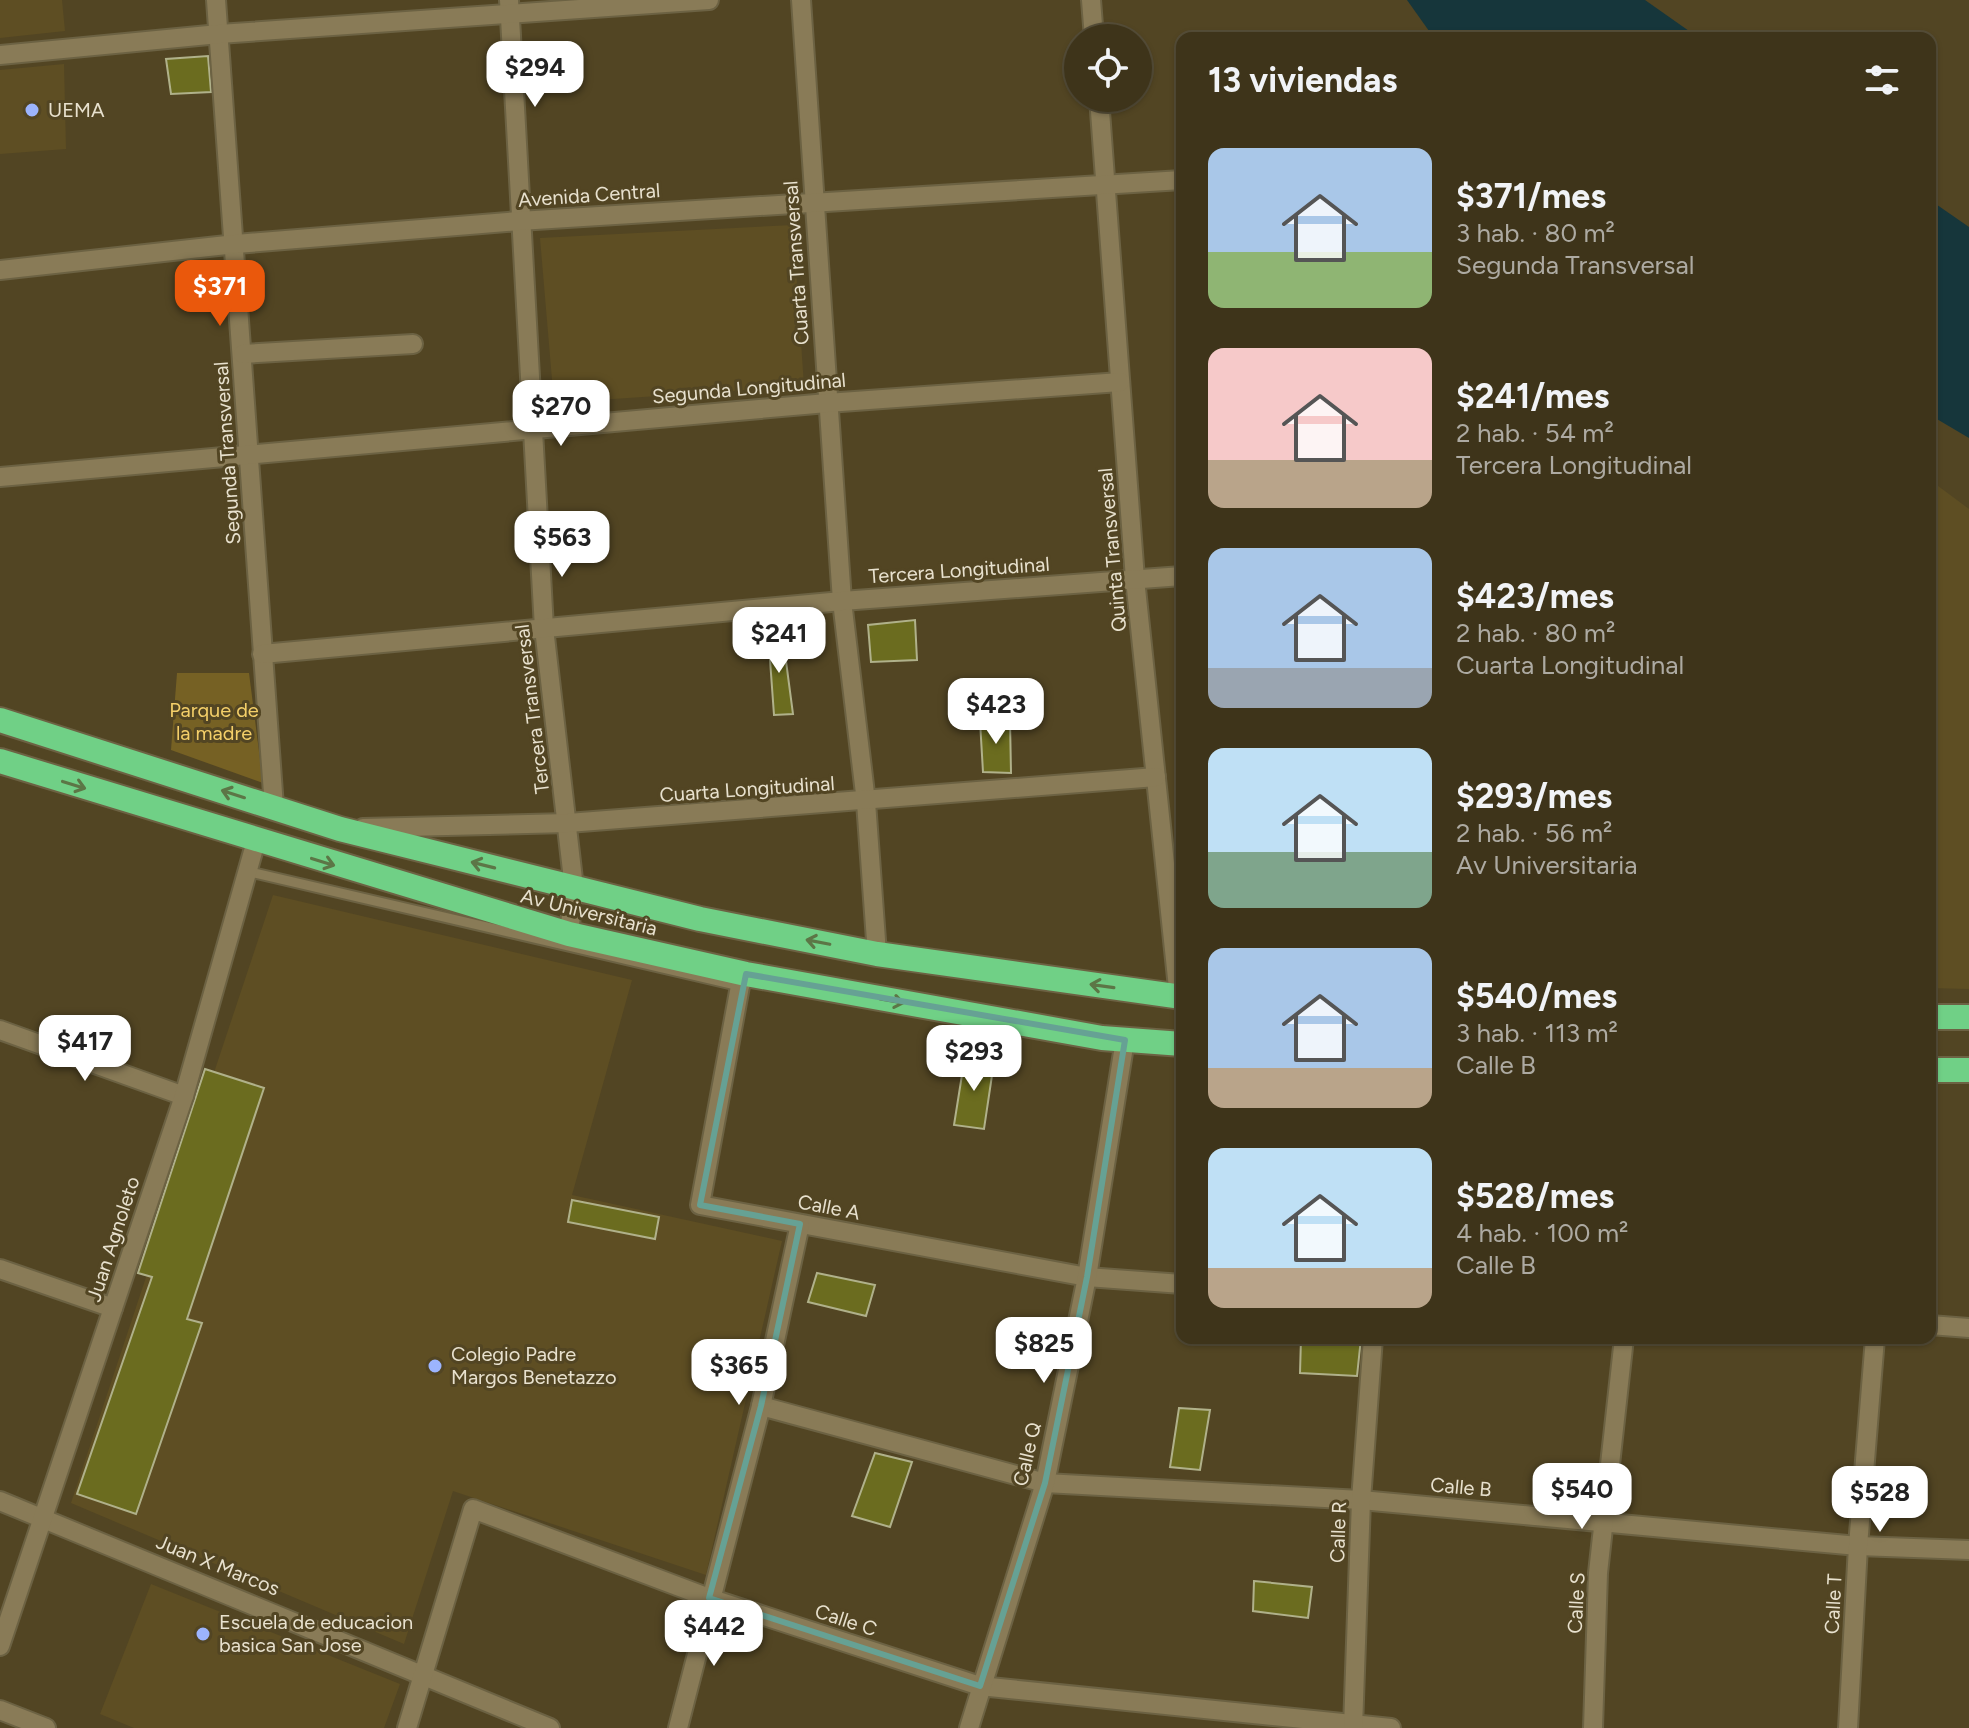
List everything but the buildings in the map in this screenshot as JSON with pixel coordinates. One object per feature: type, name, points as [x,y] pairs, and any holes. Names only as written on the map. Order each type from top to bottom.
[{"type":"highway","name":"Av Universitaria","points":[[0,720],[340,829],[700,919],[877,954],[1176,996]]},
{"type":"highway","name":"Av Universitaria","points":[[0,761],[569,934],[743,980],[1125,1040],[1176,1044]]},
{"type":"highway","points":[[1936,1017],[1969,1017]]},
{"type":"highway","points":[[1936,1070],[1969,1070]]},
{"type":"street","name":"Segunda Transversal","points":[[216,0],[236,244],[274,807]]},
{"type":"street","points":[[0,55],[510,8],[709,0]]},
{"type":"street","name":"Cuarta Transversal","points":[[801,0],[842,601],[866,802],[877,954]]},
{"type":"street","points":[[1091,0],[1093,24]]},
{"type":"street","name":"Tercera Transversal","points":[[510,8],[519,221],[544,628],[574,888],[569,934]]},
{"type":"street","name":"Quinta Transversal","points":[[1100,112],[1135,579],[1176,953]]},
{"type":"street","name":"Avenida Central","points":[[0,270],[236,244],[519,221],[1176,180]]},
{"type":"street","points":[[243,354],[413,344]]},
{"type":"street","name":"Segunda Longitudinal","points":[[0,477],[827,403],[1120,382]]},
{"type":"street","name":"Tercera Longitudinal","points":[[262,654],[842,601],[1176,576]]},
{"type":"street","name":"Cuarta Longitudinal","points":[[340,829],[568,823],[1156,777]]},
{"type":"street","name":"Juan Agnoleto","points":[[0,1646],[184,1096],[256,841]]},
{"type":"street","name":"Calle A","points":[[743,980],[700,1205],[1087,1277],[1176,1284]]},
{"type":"street","points":[[0,1030],[184,1096]]},
{"type":"street","name":"Calle Q","points":[[969,1728],[1045,1483],[1087,1277],[1125,1040]]},
{"type":"street","points":[[678,1728],[709,1598],[761,1406],[800,1224]]},
{"type":"street","points":[[0,1269],[113,1308]]},
{"type":"street","points":[[1936,1325],[1969,1328]]},
{"type":"street","name":"Calle R","points":[[1353,1726],[1361,1500],[1373,1344]]},
{"type":"street","name":"Calle S","points":[[1593,1728],[1598,1573],[1623,1344]]},
{"type":"street","name":"Calle T","points":[[1848,1728],[1858,1546],[1875,1344]]},
{"type":"street","name":"Calle B","points":[[761,1406],[1045,1483],[1361,1500],[1858,1546],[1969,1550]]},
{"type":"street","name":"Juan X Marcos","points":[[0,1501],[550,1728]]},
{"type":"street","name":"Calle C","points":[[424,1674],[473,1509],[709,1598],[980,1686],[1391,1728]]},
{"type":"street","points":[[407,1728],[424,1674]]},
{"type":"street","points":[[0,1710],[46,1728]]},
{"type":"lane","points":[[246,871],[743,980]]},
{"type":"highlighted area","points":[[746,974],[1125,1040],[1087,1277],[1045,1483],[980,1686],[709,1598],[761,1406],[800,1224],[700,1205]]},
{"type":"shaded area","points":[[0,0],[62,0],[65,31],[0,38]]},
{"type":"shaded area","name":"UEMA","points":[[64,64],[66,149],[0,154],[0,70]]},
{"type":"shaded area","points":[[793,225],[804,386],[554,403],[540,238]]},
{"type":"shaded area","points":[[1936,484],[1969,509],[1969,989],[1936,988]]},
{"type":"shaded area","name":"Colegio Padre Margos Benetazzo","points":[[273,895],[632,980],[572,1195],[782,1241],[706,1575],[453,1491],[404,1644],[71,1503]]},
{"type":"shaded area","name":"Escuela de educacion basica San Jose","points":[[151,1584],[400,1684],[384,1728],[134,1728],[100,1714]]},
{"type":"green space","name":"Parque de la madre","points":[[177,673],[249,673],[263,783],[171,750]]},
{"type":"water","points":[[1407,0],[1645,0],[1690,32],[1430,32]]},
{"type":"water","points":[[1936,204],[1969,227],[1969,438],[1936,419]]},
{"type":"place","name":"UEMA","points":[[32,110]]},
{"type":"place","name":"Colegio Padre Margos Benetazzo","points":[[435,1366]]},
{"type":"place","name":"Escuela de educacion basica San Jose","points":[[203,1634]]}]
